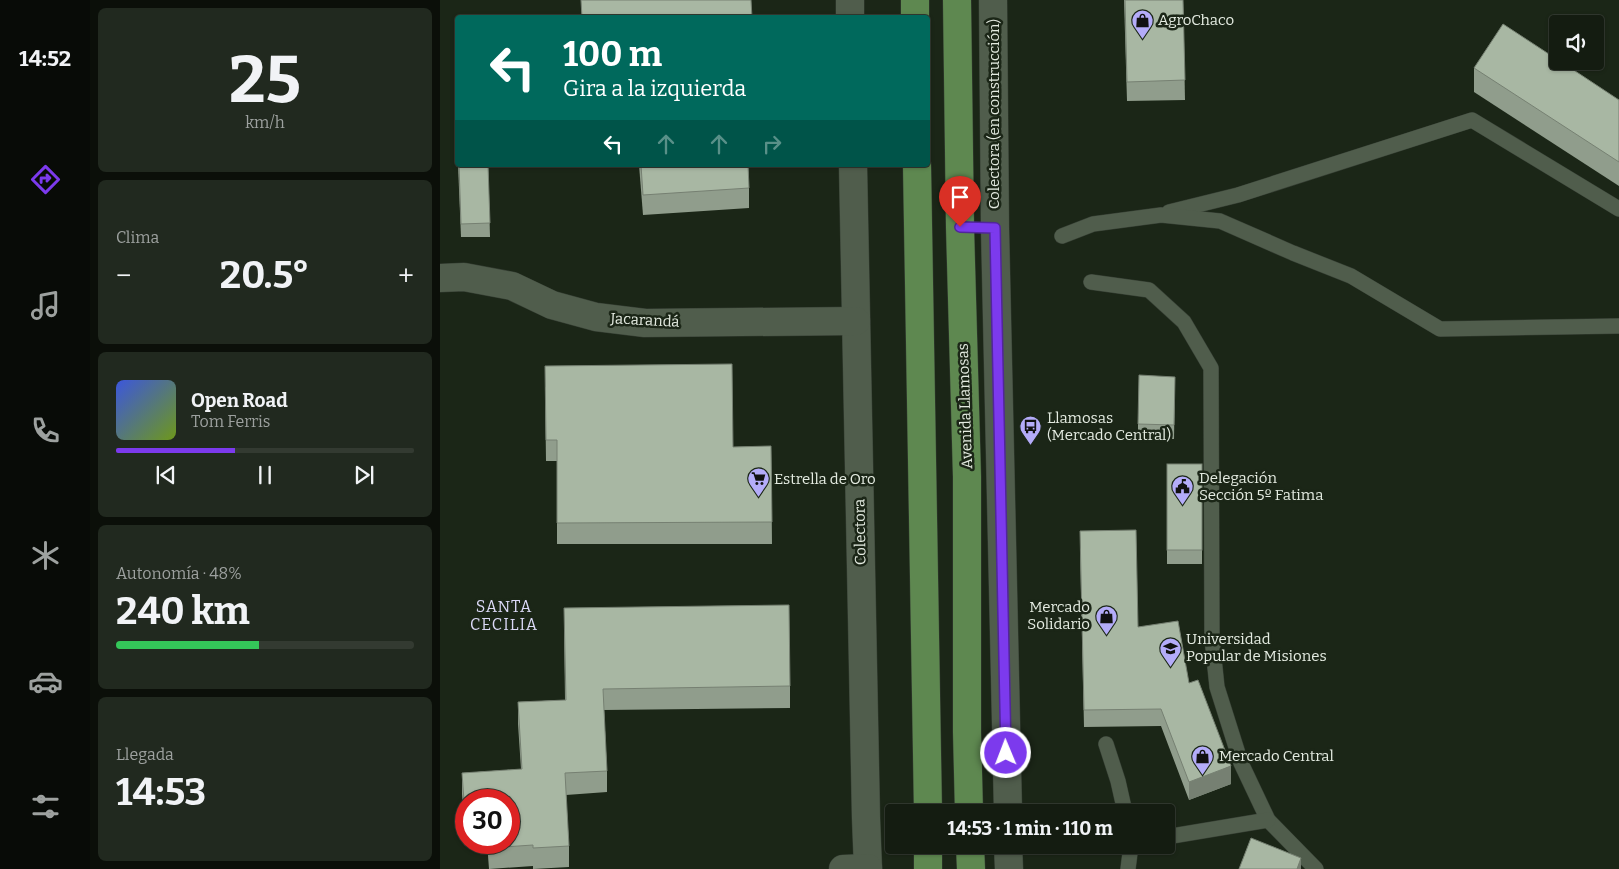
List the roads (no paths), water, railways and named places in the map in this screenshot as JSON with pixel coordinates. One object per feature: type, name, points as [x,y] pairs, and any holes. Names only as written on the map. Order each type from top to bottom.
[{"type":"highway","points":[[915,0],[915,15]]},
{"type":"highway","name":"Avenida Llamosas","points":[[957,0],[960,227],[967,476],[967,732],[970,804]]},
{"type":"highway","points":[[917,167],[928,804]]},
{"type":"highway","points":[[928,854],[928,869]]},
{"type":"highway","points":[[970,854],[971,869]]},
{"type":"street","points":[[850,0],[850,15]]},
{"type":"street","name":"Colectora (en construcción)","points":[[993,0],[995,228]]},
{"type":"street","name":"Colectora","points":[[853,167],[866,808],[860,869]]},
{"type":"street","points":[[960,227],[995,228],[1008,804]]},
{"type":"street","name":"Jacarandá","points":[[440,278],[464,277],[512,286],[552,304],[596,317],[645,323],[856,321]]},
{"type":"street","points":[[1008,854],[1009,869]]},
{"type":"lane","points":[[1062,236],[1093,224],[1161,214],[1238,195],[1472,120],[1619,209]]},
{"type":"lane","points":[[1161,214],[1220,221],[1351,276],[1440,329],[1619,326]]},
{"type":"lane","points":[[1091,282],[1149,290],[1184,322],[1211,368],[1212,639],[1217,687],[1241,763],[1268,820],[1316,869]]},
{"type":"lane","points":[[1106,744],[1123,804]]},
{"type":"lane","points":[[1175,836],[1268,820]]},
{"type":"lane","points":[[1128,869],[1130,854]]},
{"type":"place","name":"AgroChaco","points":[[1142,39]]},
{"type":"place","name":"Llamosas (Mercado Central)","points":[[1031,446]]},
{"type":"place","name":"Estrella de Oro","points":[[758,498]]},
{"type":"place","name":"Delegación Sección 5º Fatima","points":[[1183,506]]},
{"type":"place","name":"Mercado Solidario","points":[[1106,635]]},
{"type":"place","name":"Universidad Popular de Misiones","points":[[1170,667]]},
{"type":"place","name":"Mercado Central","points":[[1203,775]]},
{"type":"district","name":"SANTA CECILIA","points":[[504,615]]}]
